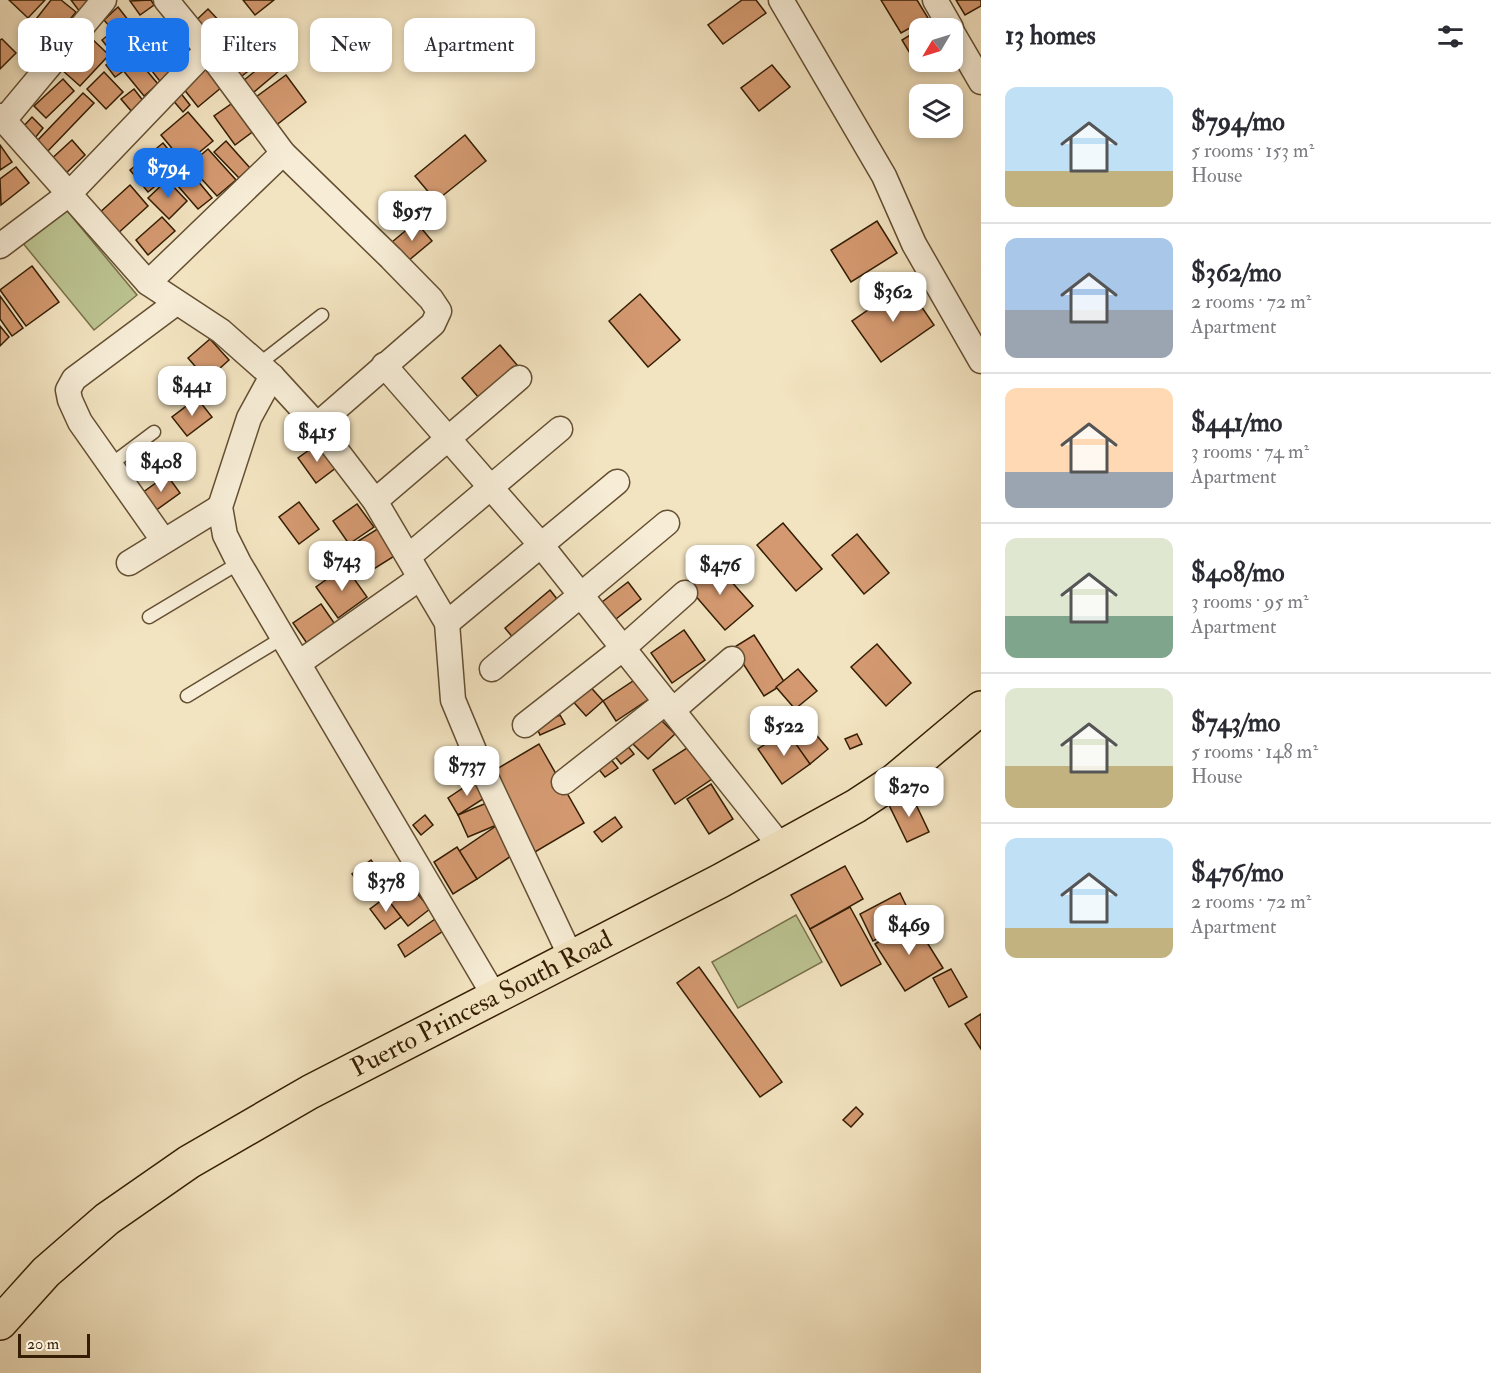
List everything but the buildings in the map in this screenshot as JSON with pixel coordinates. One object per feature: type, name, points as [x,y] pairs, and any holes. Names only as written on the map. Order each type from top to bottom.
[{"type":"main road","name":"Puerto Princesa South Road","points":[[0,1323],[46,1272],[107,1219],[189,1162],[310,1092],[782,848],[856,806],[894,781],[981,708]]},
{"type":"street","points":[[104,0],[2,118],[148,283],[176,303],[214,325],[265,370],[317,425],[375,501],[447,623],[453,700],[460,720],[571,957]]},
{"type":"street","points":[[166,0],[201,43]]},
{"type":"street","points":[[781,0],[884,176],[914,244],[981,361]]},
{"type":"street","points":[[935,0],[945,18]]},
{"type":"street","points":[[963,50],[981,82]]},
{"type":"street","points":[[0,246],[69,194],[201,56]]},
{"type":"street","points":[[223,72],[283,153],[391,258],[431,299],[439,312],[433,324],[317,425]]},
{"type":"street","points":[[148,283],[283,153]]},
{"type":"street","points":[[164,540],[77,416],[68,390],[74,379],[176,303]]},
{"type":"street","points":[[384,365],[541,545],[782,848]]},
{"type":"street","points":[[265,370],[220,507],[225,535],[239,563],[495,997]]},
{"type":"street","points":[[375,501],[519,378]]},
{"type":"street","points":[[409,556],[560,429]]},
{"type":"street","points":[[447,623],[617,482]]},
{"type":"street","points":[[129,563],[220,507]]},
{"type":"street","points":[[492,669],[667,523]]},
{"type":"street","points":[[299,663],[420,578]]},
{"type":"street","points":[[525,725],[622,649],[685,593]]},
{"type":"street","points":[[564,782],[732,659]]},
{"type":"lane","points":[[265,370],[322,315]]},
{"type":"lane","points":[[110,465],[154,432]]},
{"type":"lane","points":[[149,617],[239,563]]},
{"type":"lane","points":[[187,696],[284,637]]},
{"type":"green space","points":[[64,207],[137,295],[94,330],[22,242]]},
{"type":"green space","points":[[796,915],[822,962],[738,1008],[712,962]]}]
